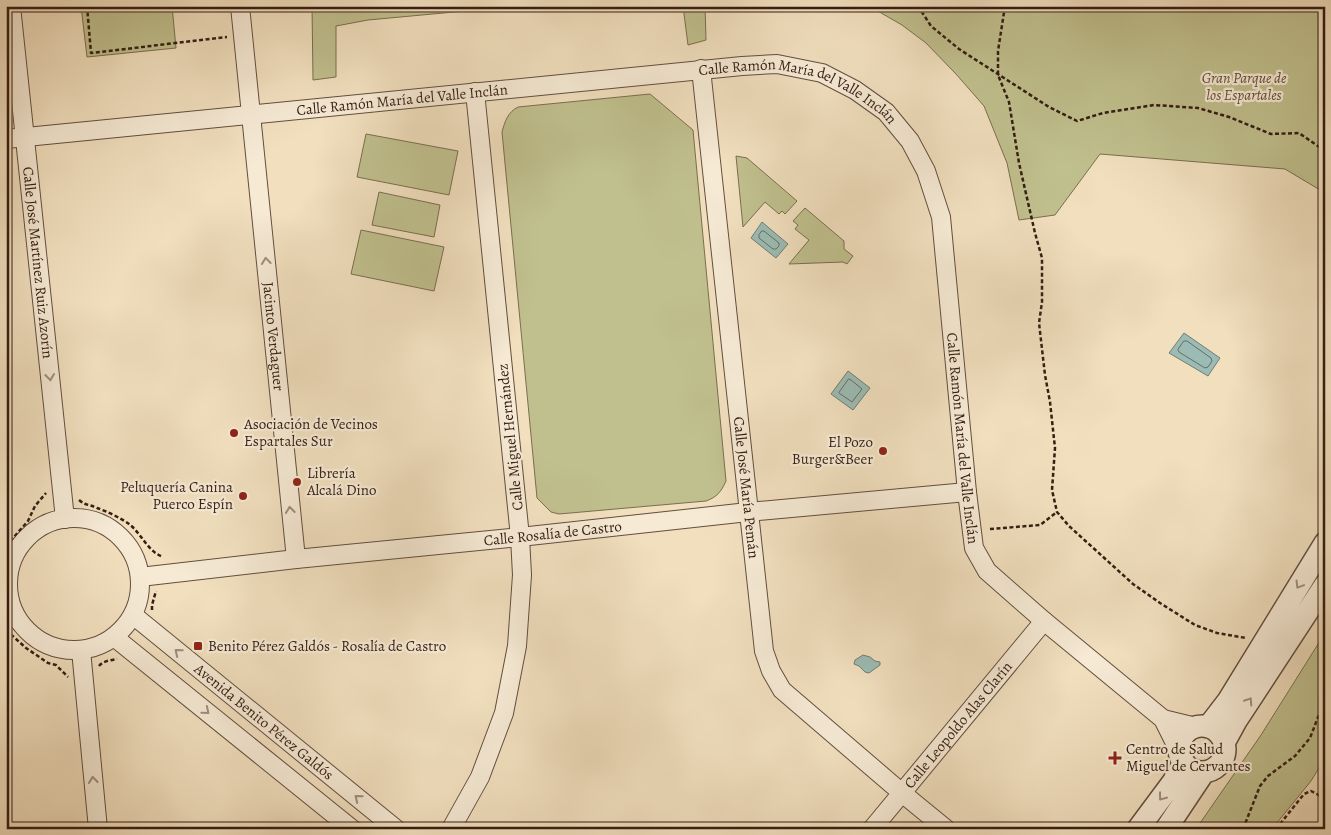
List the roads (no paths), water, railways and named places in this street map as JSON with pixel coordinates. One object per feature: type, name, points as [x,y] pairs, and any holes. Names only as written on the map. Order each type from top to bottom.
[{"type":"street","name":"Calle José Martínez Ruiz Azorín","points":[[11,6],[65,519]]},
{"type":"street","name":"Jacinto Verdaguer","points":[[240,6],[296,559]]},
{"type":"street","name":"Calle Ramón María del Valle Inclán","points":[[6,139],[701,69],[777,64],[822,73],[855,90],[886,112],[910,141],[926,171],[941,217],[974,548],[987,572],[1163,720],[1182,757]]},
{"type":"street","name":"Calle José María Pemán","points":[[701,69],[764,651],[771,671],[782,690],[946,829]]},
{"type":"street","name":"Calle Miguel Hernández","points":[[451,829],[480,777],[504,713],[517,646],[522,575],[520,537],[475,92]]},
{"type":"street","name":"Calle Rosalía de Castro","points":[[140,577],[748,512],[967,492]]},
{"type":"street","points":[[65,519],[89,520],[106,527],[124,540],[135,558],[140,577],[138,599],[133,615],[126,625],[114,637],[103,644],[88,649],[70,650],[54,647],[38,640],[10,612],[8,576],[14,558],[22,545],[37,530],[50,523],[65,519]]},
{"type":"street","points":[[1138,829],[1173,782],[1182,757],[1180,743],[1183,736],[1189,731],[1202,727],[1228,701],[1325,543]]},
{"type":"street","points":[[1182,757],[1192,770],[1204,772],[1211,770],[1221,762],[1224,756],[1224,742],[1325,584]]},
{"type":"street","name":"Avenida Benito Pérez Galdós","points":[[133,615],[396,829]]},
{"type":"street","name":"Calle Leopoldo Alas Clarín","points":[[872,829],[1044,621]]},
{"type":"street","name":"Avenida Benito Pérez Galdós","points":[[114,637],[352,829]]},
{"type":"street","points":[[81,650],[98,829]]},
{"type":"street","name":"Calle Ramón María del Valle Inclán","points":[[1163,720],[1202,727]]},
{"type":"street","points":[[1202,727],[1218,732],[1224,742]]},
{"type":"street","points":[[1166,829],[1204,772]]},
{"type":"water","points":[[762,222],[788,244],[776,258],[751,238]]},
{"type":"water","points":[[1184,333],[1220,358],[1208,376],[1169,353]]},
{"type":"water","points":[[848,371],[870,388],[853,410],[831,394]]},
{"type":"water","points":[[863,655],[880,662],[880,665],[869,673],[865,672],[854,664],[855,660]]},
{"type":"place","name":"Asociación de Vecinos Espartales Sur","points":[[234,433]]},
{"type":"place","name":"El Pozo Burger&Beer","points":[[883,451]]},
{"type":"place","name":"Librería Alcalá Dino","points":[[297,482]]},
{"type":"place","name":"Peluquería Canina Puerco Espín","points":[[243,496]]},
{"type":"place","name":"Benito Pérez Galdós - Rosalía de Castro","points":[[198,646]]},
{"type":"place","name":"Centro de Salud Miguel de Cervantes","points":[[1115,758]]},
{"type":"park label","name":"Gran Parque de los Espartales","points":[[1244,86]]}]
